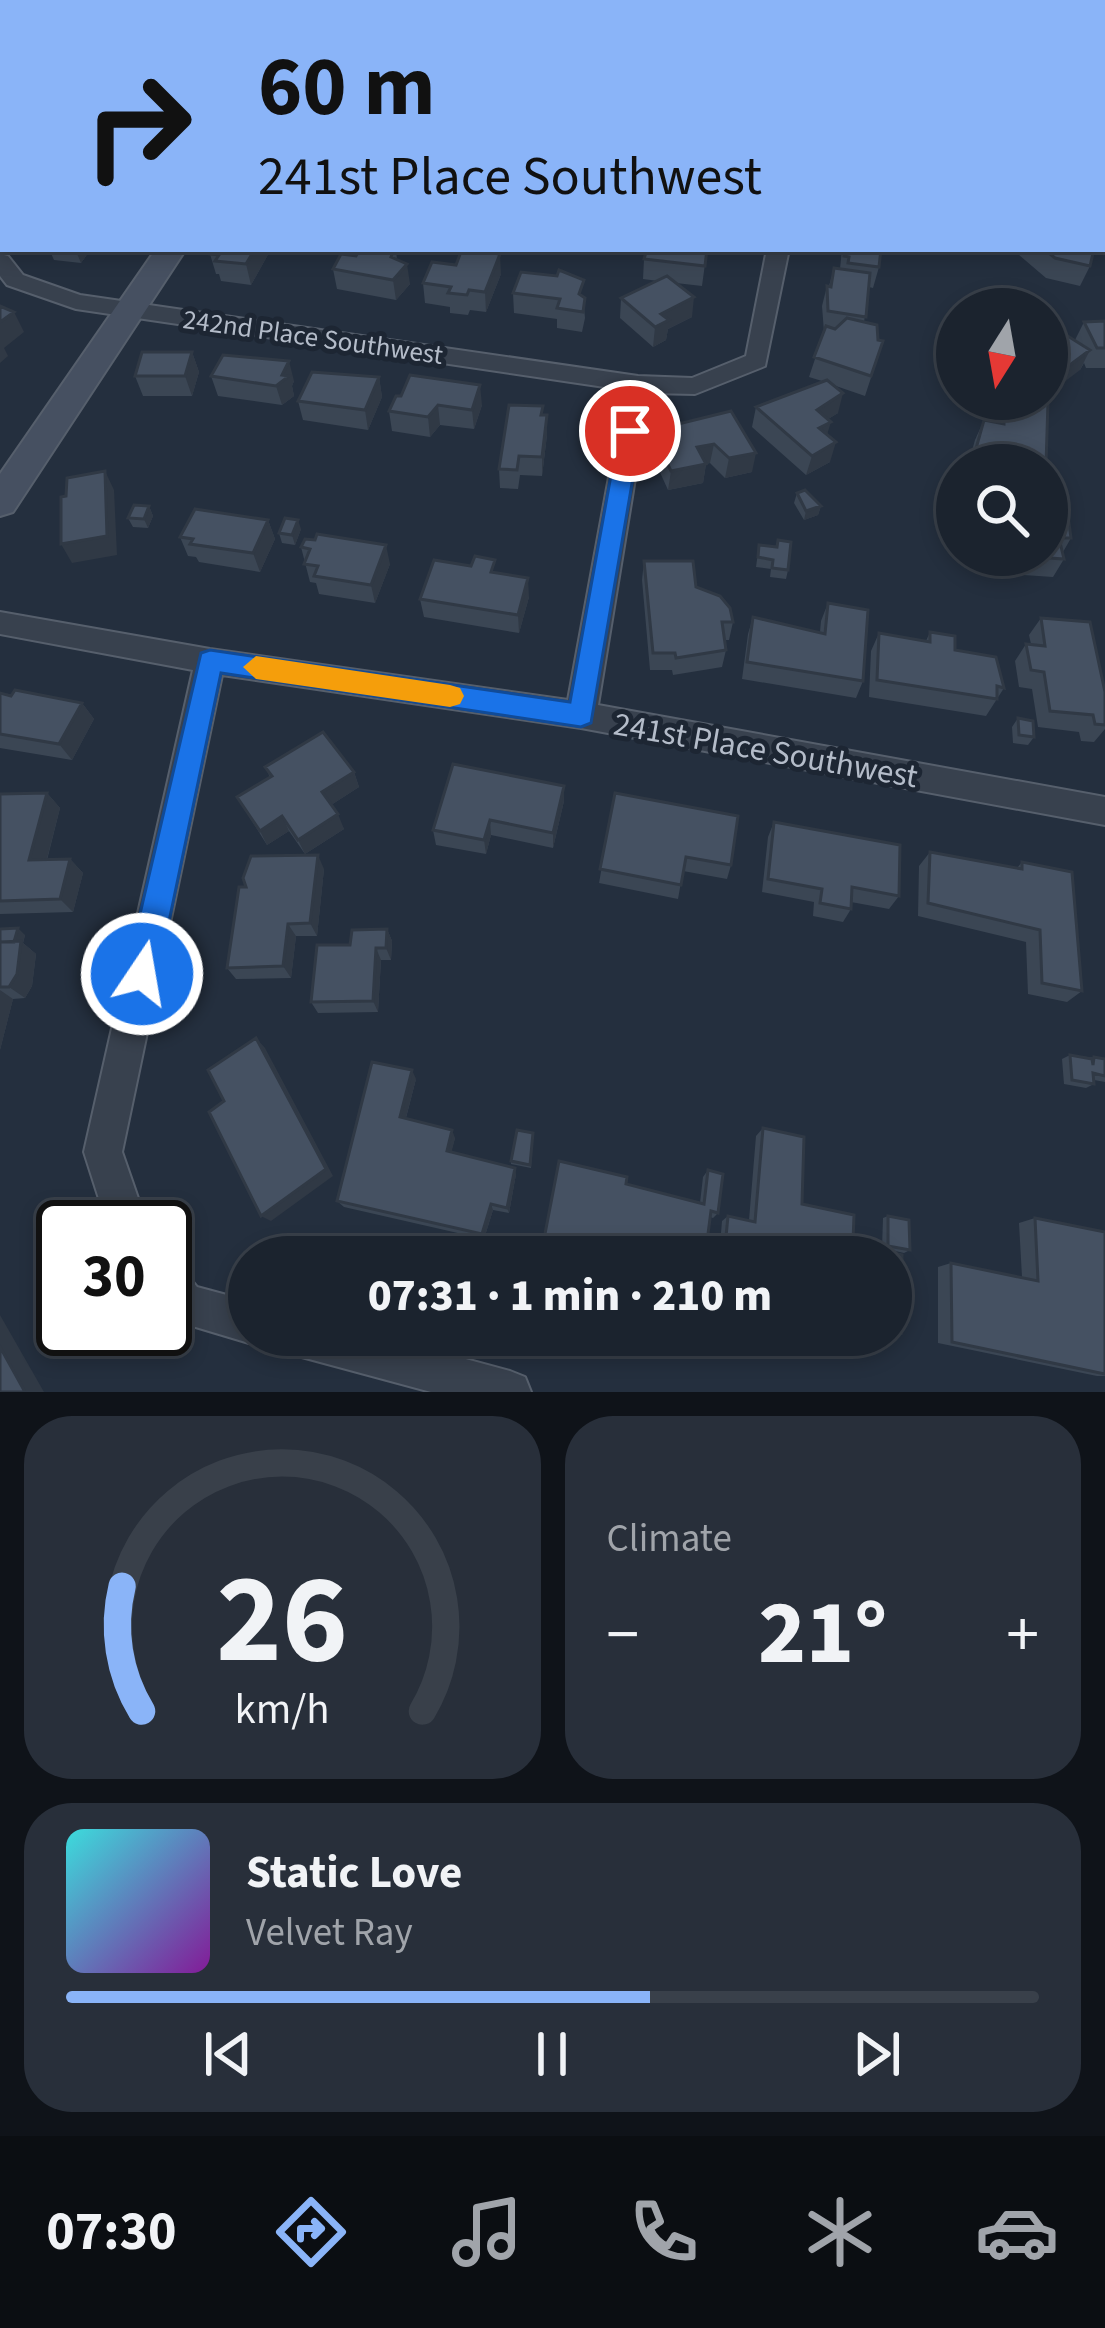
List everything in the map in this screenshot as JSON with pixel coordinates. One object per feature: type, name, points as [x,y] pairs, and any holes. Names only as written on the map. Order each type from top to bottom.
[{"type":"main road","points":[[0,502],[169,252]]},
{"type":"street","name":"242nd Place Southwest","points":[[0,260],[15,280],[44,294],[131,311],[638,384],[695,386],[757,360],[777,252]]},
{"type":"street","points":[[581,715],[638,384]]},
{"type":"street","name":"241st Place Southwest","points":[[0,623],[210,661],[581,715],[1105,811]]},
{"type":"street","points":[[119,1200],[103,1152],[210,661]]},
{"type":"street","points":[[192,1306],[228,1316]]},
{"type":"street","points":[[365,1356],[457,1385],[510,1392]]},
{"type":"building","points":[[253,252],[246,264],[215,261],[219,255],[210,254]]},
{"type":"building","points":[[358,252],[393,252],[391,257],[407,264],[393,280],[333,269],[341,254],[356,256]]},
{"type":"building","points":[[461,252],[500,254],[485,292],[448,293],[451,287],[423,283],[432,262],[456,265]]},
{"type":"building","points":[[646,252],[707,252],[705,266],[644,259]]},
{"type":"building","points":[[845,252],[881,252],[879,267],[848,263],[849,257]]},
{"type":"building","points":[[1048,252],[1093,252],[1090,266]]},
{"type":"building","points":[[834,268],[870,273],[866,317],[828,311],[827,286],[831,287]]},
{"type":"building","points":[[559,270],[584,280],[579,294],[585,298],[583,312],[557,308],[560,299],[513,293],[521,272],[557,276]]},
{"type":"building","points":[[667,276],[694,297],[661,314],[669,320],[655,327],[621,298]]},
{"type":"building","points":[[0,306],[14,312],[0,322]]},
{"type":"building","points":[[847,318],[877,325],[878,340],[883,341],[871,376],[814,357],[826,326],[835,329]]},
{"type":"building","points":[[1105,321],[1105,348],[1097,348],[1084,322]]},
{"type":"building","points":[[1068,336],[1090,350],[1068,366]]},
{"type":"building","points":[[142,352],[192,352],[185,376],[135,376]]},
{"type":"building","points":[[223,355],[289,361],[282,375],[289,376],[276,386],[211,376]]},
{"type":"building","points":[[312,372],[379,377],[365,410],[298,401]]},
{"type":"building","points":[[410,375],[480,385],[472,410],[438,405],[428,417],[389,411]]},
{"type":"building","points":[[827,380],[843,393],[817,410],[831,422],[819,428],[836,442],[812,456],[756,407]]},
{"type":"building","points":[[509,405],[543,406],[541,415],[547,415],[542,457],[519,456],[517,470],[499,469]]},
{"type":"building","points":[[731,411],[756,453],[729,458],[714,444],[697,447],[706,464],[671,471],[660,448],[671,439],[666,427]]},
{"type":"building","points":[[984,420],[1004,424],[1004,420],[1047,420],[1047,444],[977,444]]},
{"type":"building","points":[[105,471],[107,536],[61,544],[61,497],[66,496],[67,478]]},
{"type":"building","points":[[805,490],[821,506],[806,511],[797,493]]},
{"type":"building","points":[[134,505],[149,506],[144,519],[128,518]]},
{"type":"building","points":[[195,509],[268,520],[253,553],[190,544],[193,539],[180,537]]},
{"type":"building","points":[[285,518],[298,520],[292,535],[279,533]]},
{"type":"building","points":[[317,534],[386,545],[371,585],[314,576],[318,566],[304,564],[310,549],[301,547],[305,539],[315,540]]},
{"type":"building","points":[[778,540],[791,542],[788,570],[772,568],[773,560],[758,557],[759,545],[777,547]]},
{"type":"building","points":[[475,556],[495,560],[491,572],[528,578],[518,615],[420,599],[434,560],[471,566]]},
{"type":"building","points":[[644,561],[693,561],[696,587],[720,596],[730,608],[733,622],[722,622],[726,650],[676,658],[675,653],[653,653]]},
{"type":"building","points":[[828,603],[868,610],[863,681],[747,662],[753,617],[825,634]]},
{"type":"building","points":[[1041,618],[1090,622],[1105,692],[1105,725],[1095,724],[1093,715],[1050,711],[1044,672],[1031,670],[1026,644],[1045,646]]},
{"type":"building","points":[[930,632],[955,636],[955,650],[996,657],[1004,688],[997,686],[997,699],[877,680],[879,633],[930,642]]},
{"type":"building","points":[[15,690],[82,703],[59,744],[0,734],[0,693],[11,696]]},
{"type":"building","points":[[1018,718],[1033,721],[1034,737],[1019,735]]},
{"type":"building","points":[[323,732],[354,772],[322,792],[338,814],[298,840],[282,816],[260,831],[237,797],[272,776],[265,767]]},
{"type":"building","points":[[453,764],[564,786],[553,833],[490,820],[484,840],[433,830]]},
{"type":"building","points":[[47,793],[29,860],[70,859],[60,899],[0,901],[0,794]]},
{"type":"building","points":[[615,793],[738,816],[731,865],[686,857],[681,885],[600,869]]},
{"type":"building","points":[[774,822],[900,845],[899,896],[852,887],[851,909],[820,903],[822,889],[768,879]]},
{"type":"building","points":[[930,852],[1022,869],[1022,862],[1072,872],[1082,991],[1042,983],[1040,930],[928,903]]},
{"type":"building","points":[[318,855],[310,923],[288,924],[283,966],[227,968],[239,887],[246,887],[243,878],[251,856]]},
{"type":"building","points":[[18,928],[14,942],[0,942],[0,929]]},
{"type":"building","points":[[387,929],[386,948],[376,948],[373,1001],[311,1002],[317,945],[350,945],[352,930]]},
{"type":"building","points":[[21,941],[17,974],[9,987],[0,987],[0,942]]},
{"type":"building","points":[[256,1038],[326,1169],[261,1216],[209,1112],[224,1101],[208,1070]]},
{"type":"building","points":[[1070,1055],[1092,1059],[1093,1065],[1094,1057],[1105,1059],[1105,1076],[1093,1073],[1094,1084],[1072,1080]]},
{"type":"building","points":[[372,1062],[412,1070],[400,1117],[452,1130],[447,1151],[515,1168],[507,1208],[491,1204],[482,1234],[337,1201]]},
{"type":"building","points":[[763,1128],[804,1137],[802,1204],[854,1215],[853,1236],[726,1236],[728,1216],[755,1222]]},
{"type":"building","points":[[517,1130],[533,1133],[530,1165],[511,1161]]},
{"type":"building","points":[[559,1161],[627,1177],[626,1184],[704,1204],[708,1170],[723,1174],[718,1213],[711,1211],[708,1236],[545,1236]]},
{"type":"building","points":[[888,1216],[909,1220],[910,1236],[888,1236]]},
{"type":"building","points":[[1035,1218],[1105,1232],[1105,1374],[952,1342],[951,1263],[1038,1281]]},
{"type":"building","points":[[0,1347],[25,1392],[0,1392]]},
{"type":"slow traffic","points":[[256,667],[450,696]]},
{"type":"route","points":[[142,974],[210,661],[581,715],[630,431]]}]
